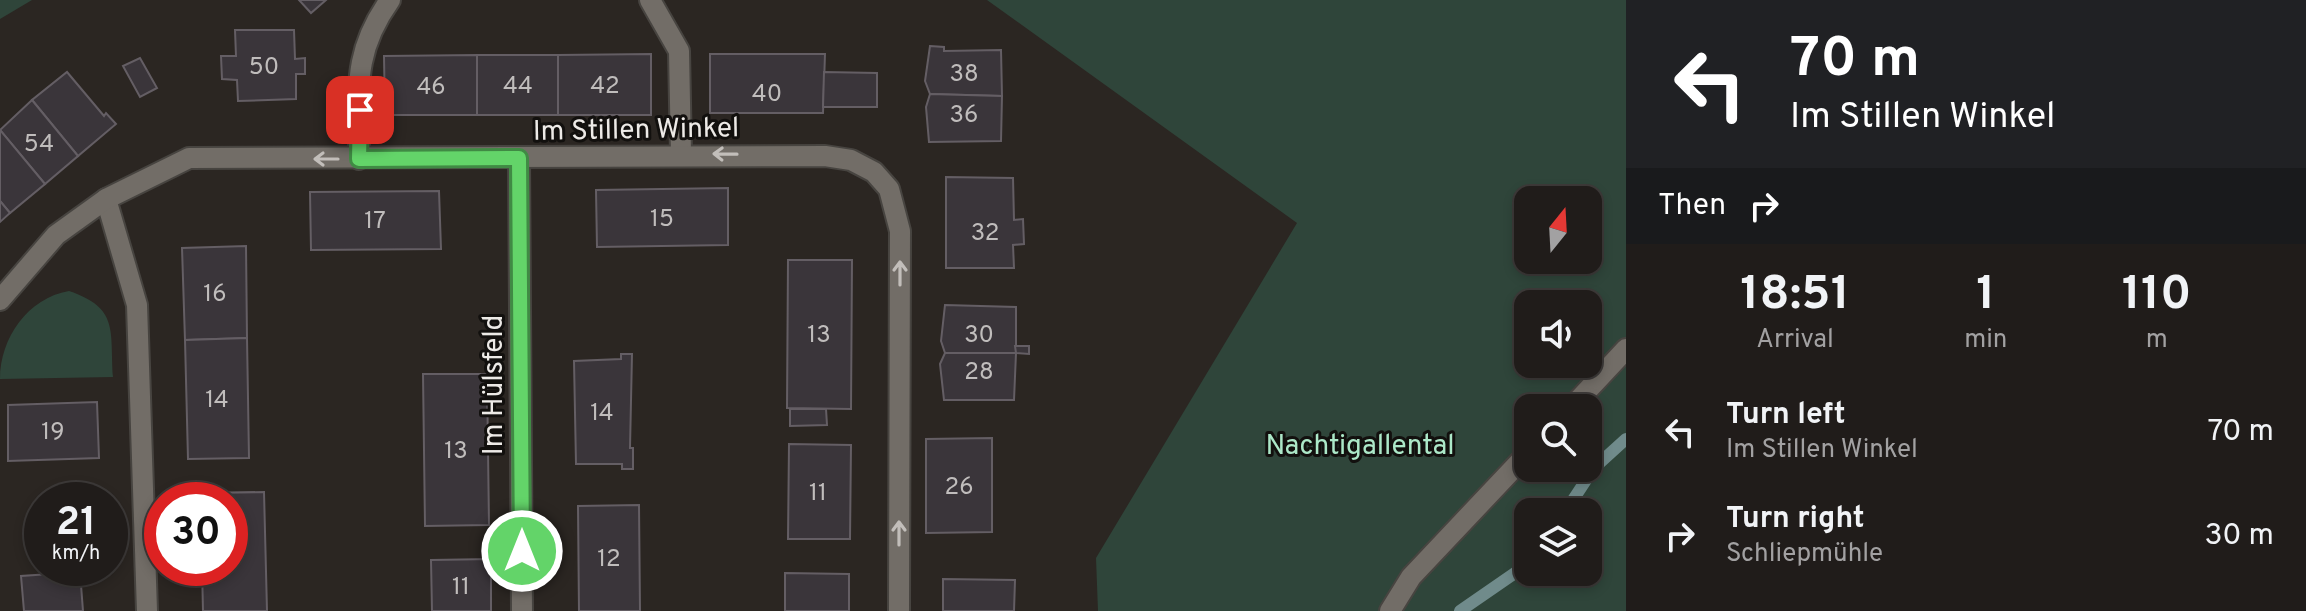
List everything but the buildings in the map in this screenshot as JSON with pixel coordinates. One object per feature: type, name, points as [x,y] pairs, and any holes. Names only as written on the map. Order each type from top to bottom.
[{"type":"street","points":[[359,159],[360,60],[373,24],[390,0]]},
{"type":"street","points":[[650,0],[679,51],[681,154]]},
{"type":"street","name":"Im Stillen Winkel","points":[[0,300],[56,235],[106,199],[189,158],[519,158],[681,154],[825,156],[851,160],[874,172],[889,189],[900,231],[899,611]]},
{"type":"street","name":"Im Hülsfeld","points":[[519,158],[522,611]]},
{"type":"street","points":[[106,199],[137,305],[147,611]]},
{"type":"street","points":[[1584,394],[1626,349]]},
{"type":"street","points":[[1390,611],[1411,577],[1514,468]]},
{"type":"green space","points":[[0,0],[32,0],[0,19]]},
{"type":"green space","name":"Nachtigallental","points":[[987,0],[1626,0],[1626,611],[1098,611],[1096,558],[1297,223]]},
{"type":"green space","points":[[69,291],[97,305],[104,313],[111,334],[113,377],[0,379],[5,349],[19,322],[41,302]]},
{"type":"waterway","points":[[1574,498],[1594,468],[1626,439]]},
{"type":"waterway","points":[[1460,611],[1514,574]]},
{"type":"route","points":[[360,110],[359,159],[519,158],[522,551]]}]
